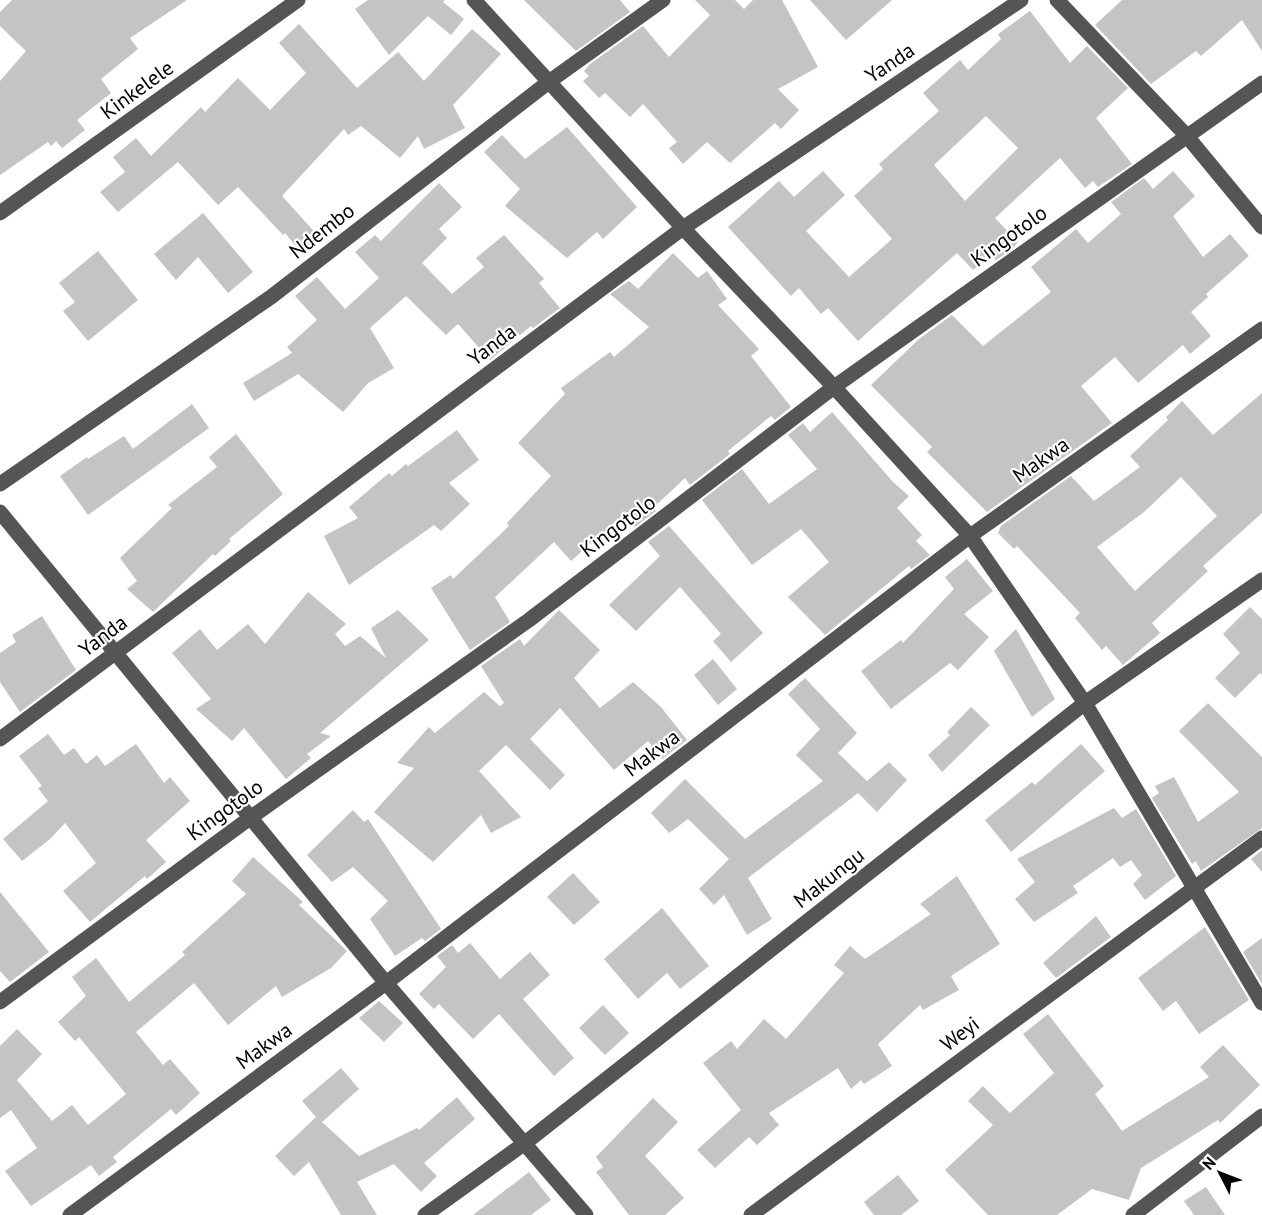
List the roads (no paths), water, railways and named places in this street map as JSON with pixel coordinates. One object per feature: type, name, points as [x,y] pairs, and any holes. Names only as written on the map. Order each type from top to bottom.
[{"type":"street","name":"Kinkelele","points":[[0,213],[298,0]]},
{"type":"street","points":[[474,0],[683,228],[834,387],[969,536],[1085,703],[1262,1003]]},
{"type":"street","name":"Ndembo","points":[[0,484],[271,297],[550,81],[663,0]]},
{"type":"street","name":"Yanda","points":[[0,739],[683,228],[1021,0]]},
{"type":"street","points":[[1057,0],[1186,135],[1262,227]]},
{"type":"street","name":"Kingotolo","points":[[0,1002],[250,818],[529,620],[834,387],[1186,135],[1262,84]]},
{"type":"street","name":"Makwa","points":[[70,1215],[386,983],[969,536],[1262,329]]},
{"type":"street","points":[[0,512],[386,983],[586,1215]]},
{"type":"street","name":"Makungu","points":[[425,1215],[525,1143],[1085,703],[1262,580]]},
{"type":"street","name":"Weyi","points":[[751,1215],[1262,838]]},
{"type":"street","points":[[1133,1215],[1262,1116]]}]
